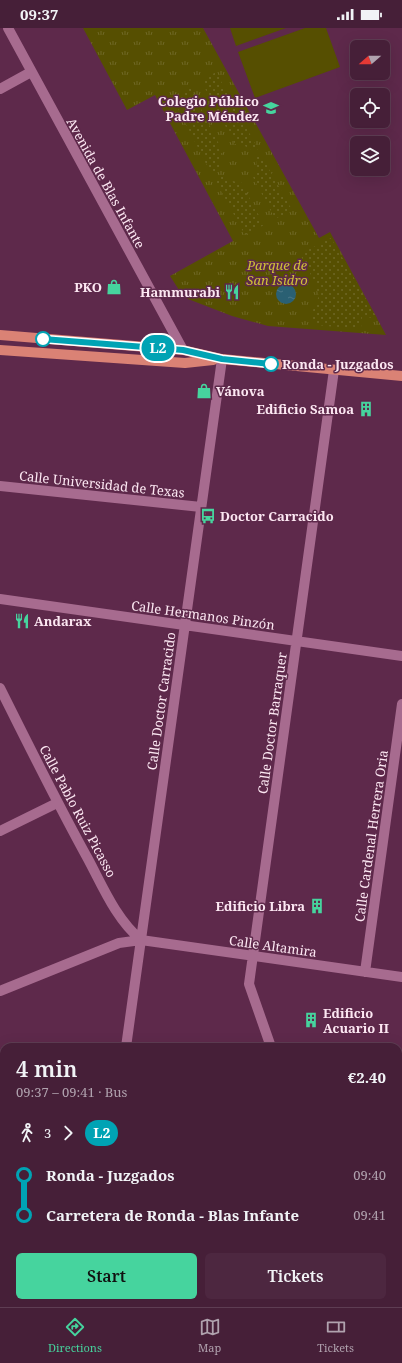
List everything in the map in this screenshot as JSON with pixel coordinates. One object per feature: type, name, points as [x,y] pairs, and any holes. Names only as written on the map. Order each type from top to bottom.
[{"type":"main road","points":[[0,335],[183,350],[222,359],[402,376]]},
{"type":"main road","points":[[0,350],[185,363],[222,359]]},
{"type":"street","name":"Avenida de Blas Infante","points":[[8,28],[183,350]]},
{"type":"street","points":[[0,89],[31,72]]},
{"type":"street","name":"Calle Doctor Carracido","points":[[127,1043],[222,359]]},
{"type":"street","name":"Calle Doctor Barraquer","points":[[270,1043],[249,984],[334,370]]},
{"type":"street","name":"Calle Universidad de Texas","points":[[0,486],[201,507]]},
{"type":"street","name":"Calle Hermanos Pinzón","points":[[0,599],[402,656]]},
{"type":"street","name":"Calle Pablo Ruiz Picasso","points":[[0,688],[57,803],[117,913],[130,931],[141,940]]},
{"type":"street","name":"Calle Cardenal Herrera Oria","points":[[365,972],[402,704]]},
{"type":"street","points":[[0,831],[57,803]]},
{"type":"street","name":"Calle Altamira","points":[[0,991],[119,943],[141,940],[402,977]]},
{"type":"green space","name":"Parque de San Isidro","points":[[83,28],[203,28],[319,238],[330,232],[386,335],[268,326],[232,316],[188,299],[181,293],[170,276],[233,241],[155,95],[127,110]]},
{"type":"green space","points":[[230,28],[286,28],[236,46]]},
{"type":"green space","points":[[305,28],[326,28],[340,67],[255,98],[238,52]]},
{"type":"green space","points":[[216,72],[258,149],[254,151],[243,145],[235,144],[201,81]]},
{"type":"green space","points":[[190,87],[223,152],[219,160],[219,170],[212,175],[172,97]]},
{"type":"green space","points":[[261,155],[292,210],[275,219],[253,177],[257,169],[256,157]]},
{"type":"green space","points":[[222,176],[230,181],[241,182],[264,225],[245,235],[215,180]]},
{"type":"green space","points":[[331,238],[377,318],[362,317],[361,328],[356,329],[317,325],[310,317],[319,296],[313,279],[300,254]]},
{"type":"water","points":[[286,284],[293,287],[296,294],[293,301],[286,304],[279,301],[276,294],[279,287]]},
{"type":"bus line","name":"L2","points":[[43,339],[183,350],[222,359],[271,364]]},
{"type":"place","name":"Colegio Público Padre Méndez","points":[[271,108]]},
{"type":"place","name":"PKO","points":[[114,287]]},
{"type":"place","name":"Hammurabi","points":[[232,292]]},
{"type":"place","name":"Ronda - Juzgados","points":[[271,364]]},
{"type":"place","name":"Vánova","points":[[204,391]]},
{"type":"place","name":"Edificio Samoa","points":[[366,409]]},
{"type":"place","name":"Doctor Carracido","points":[[208,516]]},
{"type":"place","name":"Andarax","points":[[22,621]]},
{"type":"place","name":"Edificio Libra","points":[[317,906]]},
{"type":"place","name":"Edificio Acuario II","points":[[311,1020]]}]
